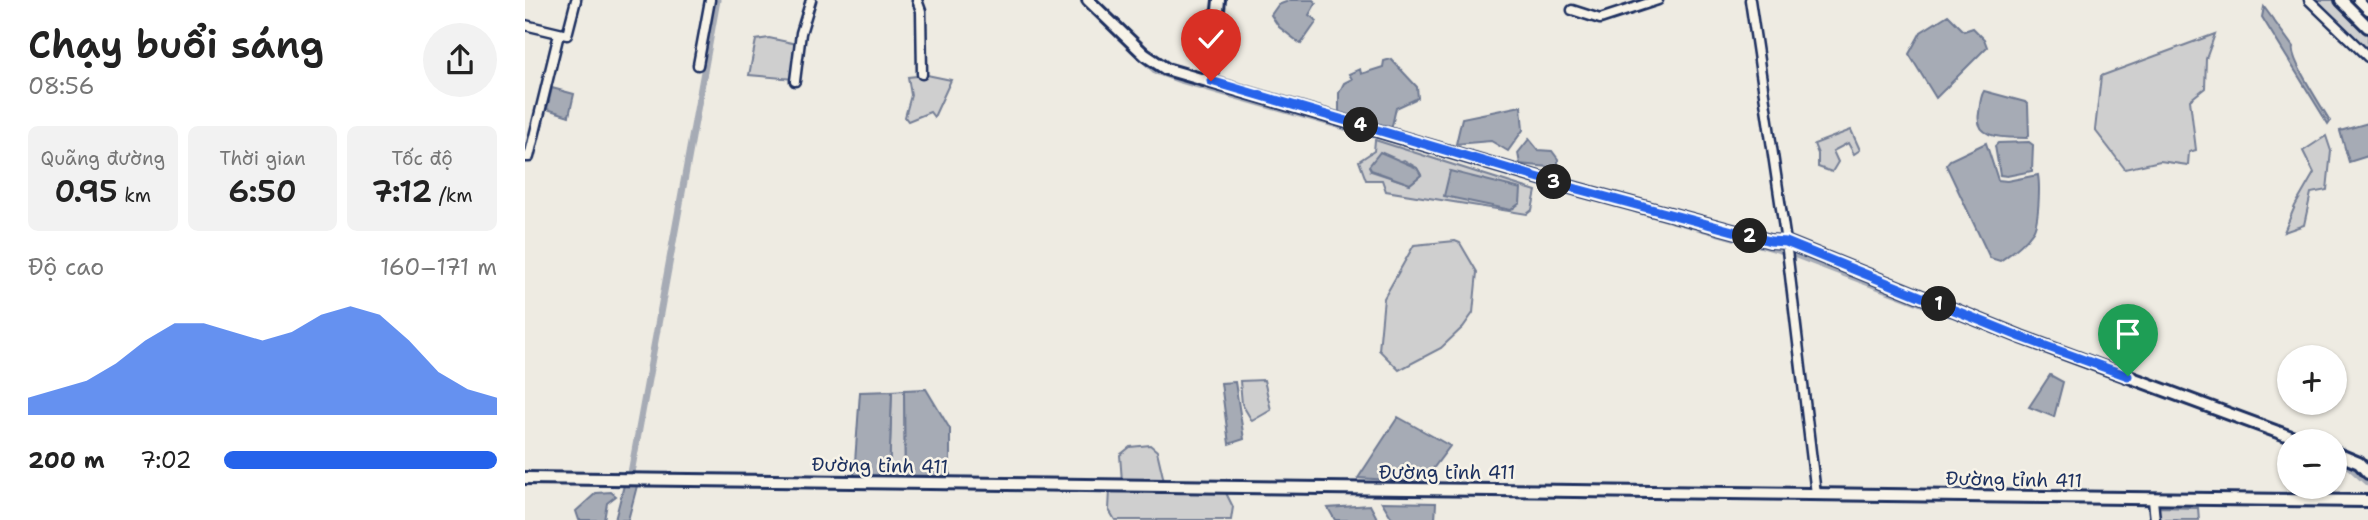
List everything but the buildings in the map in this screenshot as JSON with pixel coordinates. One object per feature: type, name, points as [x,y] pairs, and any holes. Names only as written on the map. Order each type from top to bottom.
[{"type":"main road","points":[[1088,0],[1145,55],[1166,69],[1577,189],[1770,241],[1786,242],[2021,337],[2277,432]]},
{"type":"main road","points":[[1211,81],[1219,0]]},
{"type":"main road","points":[[2341,0],[2368,27]]},
{"type":"main road","points":[[2347,458],[2359,463],[2368,473]]},
{"type":"main road","name":"Đường tỉnh 411","points":[[525,478],[2368,501]]},
{"type":"street","points":[[525,157],[529,157],[563,34],[576,0]]},
{"type":"street","points":[[698,65],[710,0]]},
{"type":"street","points":[[795,81],[801,33],[811,0]]},
{"type":"street","points":[[917,0],[921,11],[922,74]]},
{"type":"street","points":[[1572,10],[1600,19],[1658,0]]},
{"type":"street","points":[[1750,0],[1786,242],[1816,494]]},
{"type":"street","points":[[2309,0],[2368,57]]},
{"type":"street","points":[[2360,1],[2368,10]]},
{"type":"street","points":[[525,25],[563,34]]},
{"type":"street","points":[[2153,500],[2155,520]]},
{"type":"shaded area","points":[[1291,0],[1313,0],[1316,3],[1309,15],[1317,21],[1301,44],[1279,27],[1271,15],[1278,5]]},
{"type":"shaded area","points":[[2312,0],[2336,0],[2368,31],[2368,54]]},
{"type":"shaded area","points":[[2264,7],[2293,47],[2296,61],[2307,83],[2330,121],[2328,124],[2262,17]]},
{"type":"shaded area","points":[[1948,15],[1964,31],[1973,28],[1984,39],[1987,47],[1936,98],[1909,54],[1921,32]]},
{"type":"shaded area","points":[[2215,34],[2206,59],[2205,88],[2190,100],[2196,150],[2189,152],[2188,165],[2160,161],[2125,169],[2095,130],[2101,76]]},
{"type":"shaded area","points":[[769,38],[797,44],[794,79],[749,75],[756,40]]},
{"type":"shaded area","points":[[1391,59],[1417,87],[1418,98],[1396,108],[1391,130],[1339,113],[1339,93],[1344,83],[1352,79],[1349,74],[1360,69],[1361,74],[1383,67],[1384,61]]},
{"type":"shaded area","points":[[927,75],[951,80],[934,117],[930,112],[908,121],[905,117],[911,95],[908,77]]},
{"type":"shaded area","points":[[552,88],[574,94],[569,116],[547,109]]},
{"type":"shaded area","points":[[1984,91],[2028,105],[2027,138],[1994,136],[1982,129],[1979,113]]},
{"type":"shaded area","points":[[1521,106],[1523,130],[1508,151],[1491,141],[1456,144],[1462,118]]},
{"type":"shaded area","points":[[2368,123],[2368,156],[2349,162],[2340,131]]},
{"type":"shaded area","points":[[1851,130],[1860,150],[1854,154],[1848,143],[1833,151],[1838,162],[1832,172],[1818,167],[1818,154],[1814,144]]},
{"type":"shaded area","points":[[2326,136],[2331,151],[2327,190],[2311,193],[2304,225],[2284,232],[2314,173],[2303,151]]},
{"type":"shaded area","points":[[1529,139],[1538,150],[1552,151],[1558,159],[1558,168],[1520,164],[1518,153]]},
{"type":"shaded area","points":[[1375,140],[1536,191],[1532,210],[1527,214],[1386,191],[1382,180],[1366,180],[1359,161],[1374,151]],"holes":[[[1404,160],[1417,168],[1421,175],[1410,184],[1371,171]]]},
{"type":"shaded area","points":[[2029,142],[2033,145],[2032,171],[2000,175],[1995,146],[1998,143]]},
{"type":"shaded area","points":[[1986,143],[1998,180],[2007,181],[2038,175],[2037,220],[2033,231],[2022,244],[2000,261],[1990,258],[1946,165],[1950,160]]},
{"type":"shaded area","points":[[1380,152],[1417,168],[1421,175],[1410,184],[1371,170],[1369,166]]},
{"type":"shaded area","points":[[1450,171],[1521,189],[1520,203],[1511,210],[1444,196]]},
{"type":"shaded area","points":[[1455,241],[1460,243],[1477,272],[1473,313],[1441,348],[1399,370],[1379,350],[1384,298],[1414,245]]},
{"type":"shaded area","points":[[2050,375],[2063,382],[2054,417],[2029,407]]},
{"type":"shaded area","points":[[1264,380],[1271,410],[1252,421],[1242,404],[1240,381]]},
{"type":"shaded area","points":[[1235,382],[1244,439],[1229,444],[1221,383]]},
{"type":"shaded area","points":[[926,389],[950,429],[950,478],[905,477],[904,390]]},
{"type":"shaded area","points":[[904,390],[905,477],[889,477],[892,391]]},
{"type":"shaded area","points":[[892,391],[889,477],[854,476],[860,392]]},
{"type":"shaded area","points":[[1398,417],[1450,446],[1423,482],[1358,478]]},
{"type":"shaded area","points":[[1150,445],[1157,451],[1164,481],[1122,481],[1120,455],[1130,447]]},
{"type":"shaded area","points":[[624,485],[637,486],[628,520],[615,520]]},
{"type":"shaded area","points":[[1110,490],[1226,493],[1233,507],[1231,520],[1115,520],[1109,510]]},
{"type":"shaded area","points":[[611,492],[616,496],[607,503],[604,520],[579,520],[576,511],[596,493]]},
{"type":"shaded area","points":[[1382,502],[1436,503],[1435,520],[1393,520]]},
{"type":"shaded area","points":[[1370,505],[1378,520],[1335,520],[1328,508]]},
{"type":"shaded area","points":[[2157,507],[2198,508],[2199,520],[2158,520]]},
{"type":"waterway","points":[[631,473],[717,0]]},
{"type":"waterway","points":[[1140,56],[1156,71],[1180,80],[1369,134]]},
{"type":"waterway","points":[[1636,210],[1791,253],[1950,314]]},
{"type":"waterway","points":[[2347,465],[2368,483]]},
{"type":"route","points":[[1211,81],[1577,189],[1770,241],[1786,242],[2021,337],[2128,376]]}]
